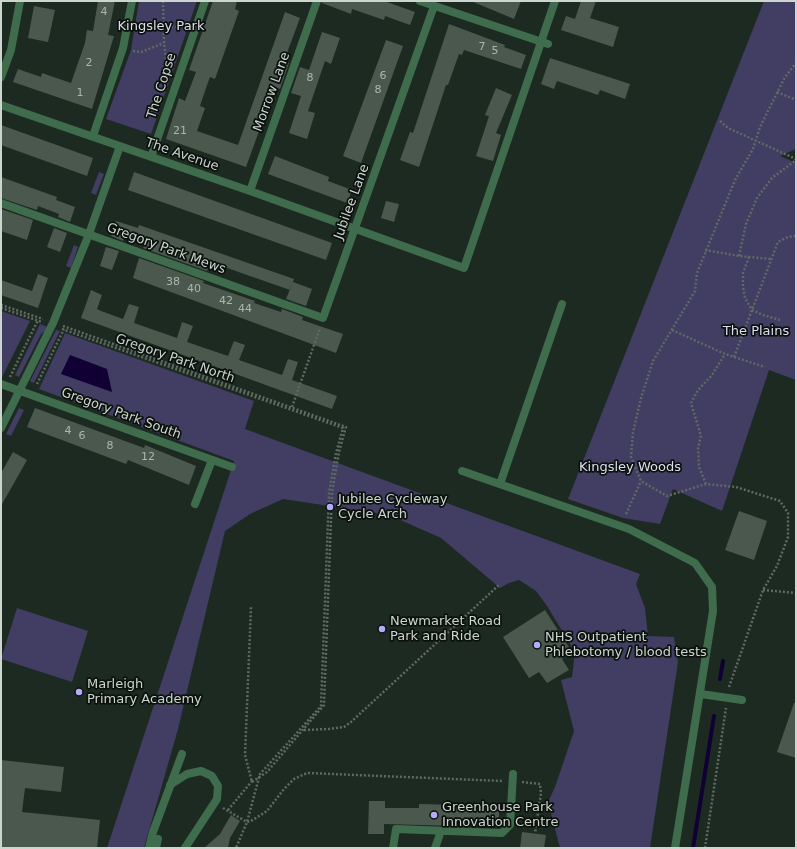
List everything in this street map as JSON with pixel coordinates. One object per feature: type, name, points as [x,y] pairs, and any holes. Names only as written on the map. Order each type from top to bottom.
[{"type":"street","points":[[1,77],[11,50],[20,1]]},
{"type":"street","points":[[93,136],[123,48],[132,1]]},
{"type":"street","name":"The Copse","points":[[151,157],[205,1]]},
{"type":"street","name":"Morrow Lane","points":[[250,191],[317,1]]},
{"type":"street","points":[[427,3],[544,42],[555,1]]},
{"type":"street","name":"Jubilee Lane","points":[[323,318],[355,228],[427,3]]},
{"type":"street","name":"The Avenue","points":[[1,105],[250,191],[464,268],[544,42]]},
{"type":"street","points":[[1,428],[53,324],[89,234],[120,146]]},
{"type":"street","name":"Gregory Park Mews","points":[[1,203],[323,318]]},
{"type":"street","points":[[500,484],[562,304]]},
{"type":"street","name":"Gregory Park South","points":[[1,384],[232,467]]},
{"type":"street","points":[[195,504],[212,460]]},
{"type":"street","points":[[462,470],[629,529],[695,563],[712,587],[714,612],[676,848]]},
{"type":"street","points":[[701,694],[742,700]]},
{"type":"street","points":[[149,848],[153,832],[182,754]]},
{"type":"street","points":[[170,786],[186,774],[201,771],[212,776],[218,786],[217,799],[185,848]]},
{"type":"street","points":[[393,848],[396,829],[502,833],[510,825],[513,778]]},
{"type":"street","points":[[435,848],[442,831]]},
{"type":"street","points":[[156,848],[158,840]]},
{"type":"path","points":[[163,1],[164,43],[168,74]]},
{"type":"path","points":[[163,27],[177,26],[194,30]]},
{"type":"path","points":[[123,48],[141,52],[164,43]]},
{"type":"path","points":[[706,848],[730,683],[763,590],[777,566],[788,537],[788,513],[780,501],[759,493],[736,487],[706,484],[667,496],[641,481],[631,457],[633,432],[641,398],[653,361],[694,291],[697,273],[705,250],[735,180],[753,150],[760,126],[777,92],[785,77],[796,63]]},
{"type":"path","points":[[777,92],[796,100]]},
{"type":"path","points":[[720,121],[728,128],[796,160],[772,178],[757,198],[746,224],[739,256]]},
{"type":"path","points":[[734,357],[778,242],[788,237],[796,236]]},
{"type":"path","points":[[705,250],[739,256],[771,259]]},
{"type":"path","points":[[749,257],[743,273],[742,287],[745,298],[752,310],[763,316],[780,320]]},
{"type":"path","points":[[1,306],[346,426],[339,452],[332,493],[324,705],[267,772],[252,782],[228,810]]},
{"type":"path","points":[[292,407],[323,318]]},
{"type":"path","points":[[12,374],[38,319]]},
{"type":"path","points":[[37,384],[65,328]]},
{"type":"path","name":"Gregory Park North","points":[[65,328],[343,428],[336,453],[329,493],[320,706],[298,731]]},
{"type":"path","points":[[672,330],[725,354],[766,367]]},
{"type":"path","points":[[706,484],[699,468],[698,448],[701,436],[691,403],[698,390],[712,375],[725,354]]},
{"type":"path","points":[[626,514],[641,481]]},
{"type":"path","points":[[236,848],[247,822],[260,776],[298,731],[344,727],[351,722],[500,584]]},
{"type":"path","points":[[763,590],[796,593]]},
{"type":"path","points":[[251,607],[245,755],[252,782]]},
{"type":"path","points":[[247,822],[267,811],[284,788],[294,779],[307,773],[513,778],[540,784],[541,793],[535,833]]},
{"type":"path","points":[[223,807],[247,822]]},
{"type":"green space","name":"Kingsley Park","points":[[139,1],[197,1],[151,134],[106,119],[131,50]]},
{"type":"green space","name":"Kingsley Woods","points":[[764,1],[796,1],[796,149],[780,156],[796,163],[796,380],[769,370],[722,511],[673,489],[660,524],[623,518],[568,499]]},
{"type":"green space","points":[[99,172],[104,174],[96,195],[91,193]]},
{"type":"green space","points":[[74,245],[78,247],[71,268],[66,266]]},
{"type":"green space","points":[[1,311],[30,321],[2,377],[1,376]]},
{"type":"green space","points":[[40,324],[50,328],[41,334],[19,377],[15,375]]},
{"type":"green space","points":[[56,330],[60,331],[34,383],[30,381]]},
{"type":"green space","points":[[65,333],[254,401],[245,429],[640,574],[636,584],[645,608],[648,636],[674,637],[678,662],[650,848],[560,848],[548,802],[555,787],[574,731],[561,680],[572,677],[575,652],[536,591],[519,580],[500,588],[441,538],[389,515],[283,499],[250,514],[225,531],[178,729],[144,848],[107,848],[234,461],[39,389]]},
{"type":"green space","points":[[19,408],[24,410],[11,436],[6,434]]},
{"type":"green space","points":[[17,608],[88,631],[72,682],[1,659]]},
{"type":"shaded area","points":[[70,355],[107,369],[112,392],[61,374]]},
{"type":"building","points":[[98,1],[115,1],[108,35],[114,36],[92,109],[13,82],[18,69],[41,77],[42,73],[71,83],[85,43],[87,30],[93,31]]},
{"type":"building","points":[[213,1],[237,1],[235,9],[239,11],[215,79],[210,77],[206,88],[200,106],[205,108],[197,131],[238,145],[285,12],[300,18],[284,61],[289,63],[280,89],[275,87],[246,167],[166,139],[179,98],[185,101],[196,72],[189,70]]},
{"type":"building","points":[[322,1],[384,1],[415,12],[410,25],[385,16],[384,20],[352,9],[351,14],[322,3]]},
{"type":"building","points":[[471,1],[521,1],[514,19]]},
{"type":"building","points":[[581,1],[596,1],[590,18],[619,27],[613,47],[561,30],[566,16],[575,19]]},
{"type":"building","points":[[34,6],[55,10],[48,42],[28,38]]},
{"type":"building","points":[[449,24],[505,45],[504,47],[526,55],[521,69],[464,50],[462,55],[459,54],[448,85],[446,85],[419,167],[400,160],[410,132],[413,133]]},
{"type":"building","points":[[322,32],[340,38],[331,64],[325,61],[308,111],[315,113],[307,139],[289,133],[301,96],[291,93],[300,67],[309,70]]},
{"type":"building","points":[[386,40],[403,46],[361,163],[343,156]]},
{"type":"building","points":[[550,58],[630,84],[625,99],[600,90],[598,95],[557,81],[554,89],[541,84]]},
{"type":"building","points":[[496,88],[512,95],[496,133],[501,135],[493,161],[476,156],[489,116],[485,115]]},
{"type":"building","points":[[1,125],[93,158],[87,176],[1,145]]},
{"type":"building","points":[[275,156],[329,177],[328,181],[352,190],[347,203],[268,174]]},
{"type":"building","points":[[134,172],[332,243],[326,260],[128,190]]},
{"type":"building","points":[[1,177],[57,197],[56,200],[75,207],[70,222],[58,217],[59,214],[38,206],[37,210],[1,198]]},
{"type":"building","points":[[386,201],[399,204],[394,222],[381,218]]},
{"type":"building","points":[[1,209],[33,220],[27,240],[1,231]]},
{"type":"building","points":[[116,221],[138,228],[139,225],[294,279],[290,290],[210,262],[207,271],[143,248],[145,244],[125,236],[123,241],[111,236]]},
{"type":"building","points":[[54,228],[67,233],[60,252],[47,247]]},
{"type":"building","points":[[106,247],[119,251],[112,270],[100,266]]},
{"type":"building","points":[[139,258],[204,281],[203,283],[255,301],[254,303],[281,312],[282,309],[303,317],[302,320],[343,334],[336,353],[133,278]]},
{"type":"building","points":[[38,274],[48,278],[38,308],[1,295],[1,280],[32,291]]},
{"type":"building","points":[[293,282],[312,289],[306,306],[286,299]]},
{"type":"building","points":[[91,290],[102,295],[97,309],[123,319],[129,304],[139,307],[134,323],[177,338],[182,322],[193,326],[187,342],[228,356],[234,341],[245,345],[239,360],[282,375],[288,359],[298,362],[292,380],[337,396],[332,409],[81,318]]},
{"type":"building","points":[[35,408],[144,448],[145,445],[196,466],[189,485],[128,460],[126,464],[27,427]]},
{"type":"building","points":[[13,452],[27,460],[1,506],[1,473]]},
{"type":"building","points":[[739,511],[767,521],[754,560],[725,550]]},
{"type":"building","name":"NHS Outpatient Phlebotomy / blood tests","points":[[545,610],[572,652],[562,659],[569,670],[547,683],[539,672],[529,678],[503,637]]},
{"type":"building","points":[[794,703],[796,703],[796,758],[777,752]]},
{"type":"building","points":[[1,760],[64,767],[61,792],[25,788],[22,812],[100,820],[97,848],[1,848]]},
{"type":"building","name":"Greenhouse Park Innovation Centre","points":[[369,801],[385,801],[385,808],[419,808],[419,804],[499,806],[499,822],[457,821],[457,826],[384,824],[384,834],[368,834]]},
{"type":"building","points":[[231,815],[240,821],[230,838],[228,848],[204,848],[220,834]]},
{"type":"building","points":[[522,832],[546,835],[544,848],[520,848]]},
{"type":"waterway","points":[[720,679],[723,661]]},
{"type":"waterway","points":[[693,848],[714,716]]},
{"type":"place","name":"Jubilee Cycleway Cycle Arch","points":[[330,507]]},
{"type":"place","name":"Newmarket Road Park and Ride","points":[[382,629]]},
{"type":"place","name":"NHS Outpatient Phlebotomy / blood tests","points":[[537,645]]},
{"type":"place","name":"Marleigh Primary Academy","points":[[79,692]]},
{"type":"place","name":"Greenhouse Park Innovation Centre","points":[[434,815]]},
{"type":"park label","name":"The Plains","points":[[756,332]]}]
